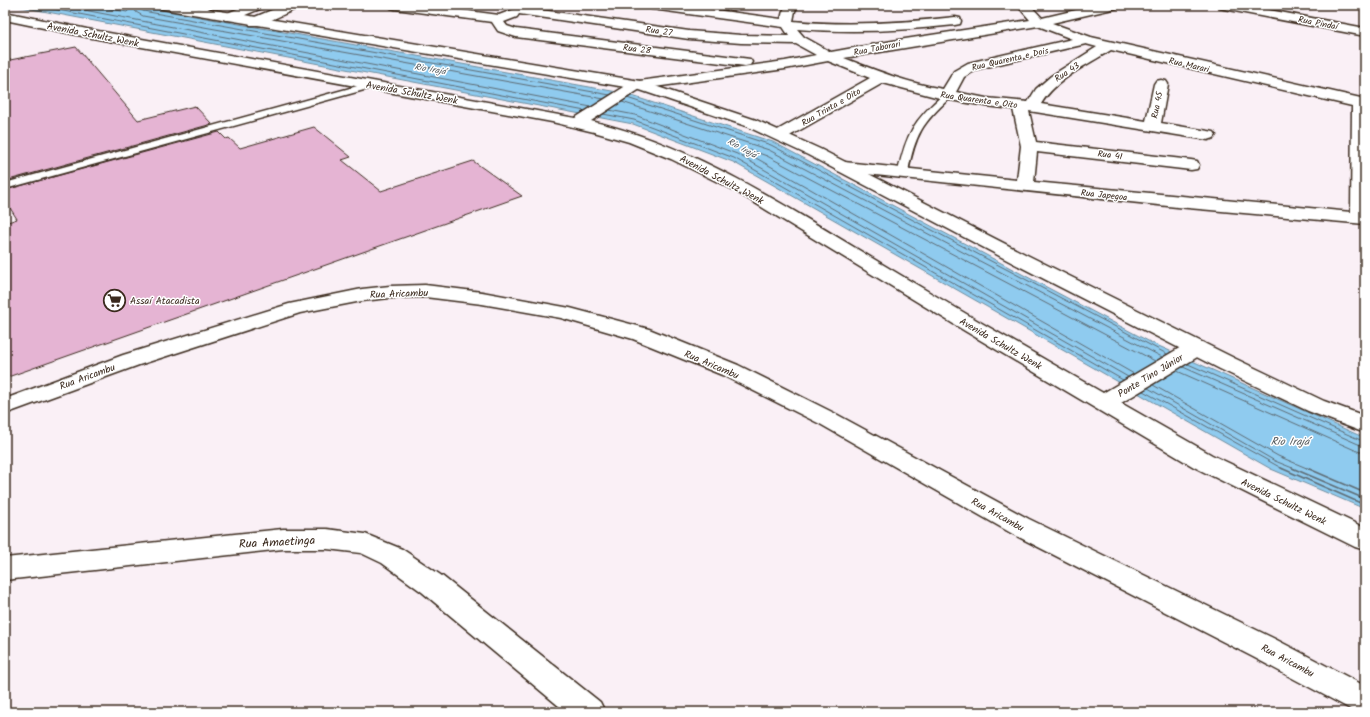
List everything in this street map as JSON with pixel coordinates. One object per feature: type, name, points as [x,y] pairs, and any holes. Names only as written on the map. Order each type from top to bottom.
[{"type":"street","points":[[163,5],[204,8],[229,17],[255,22],[634,87],[751,123],[780,135],[844,167],[1018,258],[1196,348],[1316,406],[1365,424]]},
{"type":"street","points":[[229,17],[258,5]]},
{"type":"street","points":[[255,22],[294,5]]},
{"type":"street","points":[[395,5],[500,19],[532,5]]},
{"type":"street","points":[[652,5],[833,28],[882,28],[969,19]]},
{"type":"street","points":[[786,23],[789,11],[793,5]]},
{"type":"street","name":"Rua Taborari","points":[[634,87],[830,57],[892,45],[1031,13],[1113,5]]},
{"type":"street","name":"Rua Pindaí","points":[[1224,5],[1365,32]]},
{"type":"street","name":"Rua 27","points":[[520,11],[689,35],[741,39],[799,40]]},
{"type":"street","points":[[1004,15],[1031,13]]},
{"type":"street","name":"Rua Marari","points":[[1031,13],[1086,40],[1362,104]]},
{"type":"street","name":"Avenida Schultz Wenk","points":[[5,16],[87,33],[372,85],[584,120],[599,128],[649,145],[677,156],[738,185],[966,323],[1203,462],[1365,540]]},
{"type":"street","name":"Rua 28","points":[[500,19],[498,22],[499,25],[504,29],[516,33],[539,37],[734,61],[784,65]]},
{"type":"street","name":"Rua Quarenta e Oito","points":[[786,23],[799,40],[830,57],[881,78],[918,89],[947,96],[1026,106],[1208,135]]},
{"type":"street","name":"Rua Quarenta e Dois","points":[[947,96],[954,80],[962,71],[973,66],[1086,40]]},
{"type":"street","name":"Rua 43","points":[[1026,106],[1056,79],[1108,46]]},
{"type":"street","name":"Rua Trinta e Oito","points":[[780,135],[881,78]]},
{"type":"street","name":"Rua 45","points":[[1153,126],[1161,84]]},
{"type":"street","points":[[584,120],[634,87]]},
{"type":"street","points":[[1362,104],[1362,218]]},
{"type":"street","points":[[1025,186],[1029,146],[1026,106]]},
{"type":"street","name":"Rua 41","points":[[1029,146],[1191,165]]},
{"type":"street","name":"Rua Japegoa","points":[[844,167],[1178,202],[1362,218]]},
{"type":"street","name":"Rua Aricambu","points":[[5,406],[131,360],[296,308],[362,294],[425,291],[482,298],[563,312],[641,334],[730,370],[828,419],[1020,526],[1257,644],[1365,701]]},
{"type":"street","name":"Ponte Tino Júnior","points":[[1104,403],[1196,348]]},
{"type":"street","name":"Rua Amaetinga","points":[[5,569],[283,539],[327,539],[365,544],[392,556],[432,584],[589,712]]},
{"type":"lane","points":[[5,186],[372,85]]},
{"type":"lane","points":[[903,172],[907,148],[914,131],[929,112],[947,96]]},
{"type":"water","name":"Rio Irajá","points":[[11,5],[133,5],[623,93],[773,142],[1152,343],[1365,438],[1365,509],[1271,469],[733,162],[633,124]]},
{"type":"building","points":[[76,47],[138,120],[195,106],[212,124],[5,181],[5,61]]},
{"type":"building","name":"Assaí Atacadista","points":[[314,127],[351,157],[342,160],[381,191],[473,161],[522,196],[5,378],[5,223],[17,219],[5,200],[5,190],[219,132],[226,139],[229,138],[240,148]]},
{"type":"place","name":"Assaí Atacadista","points":[[115,300]]}]
